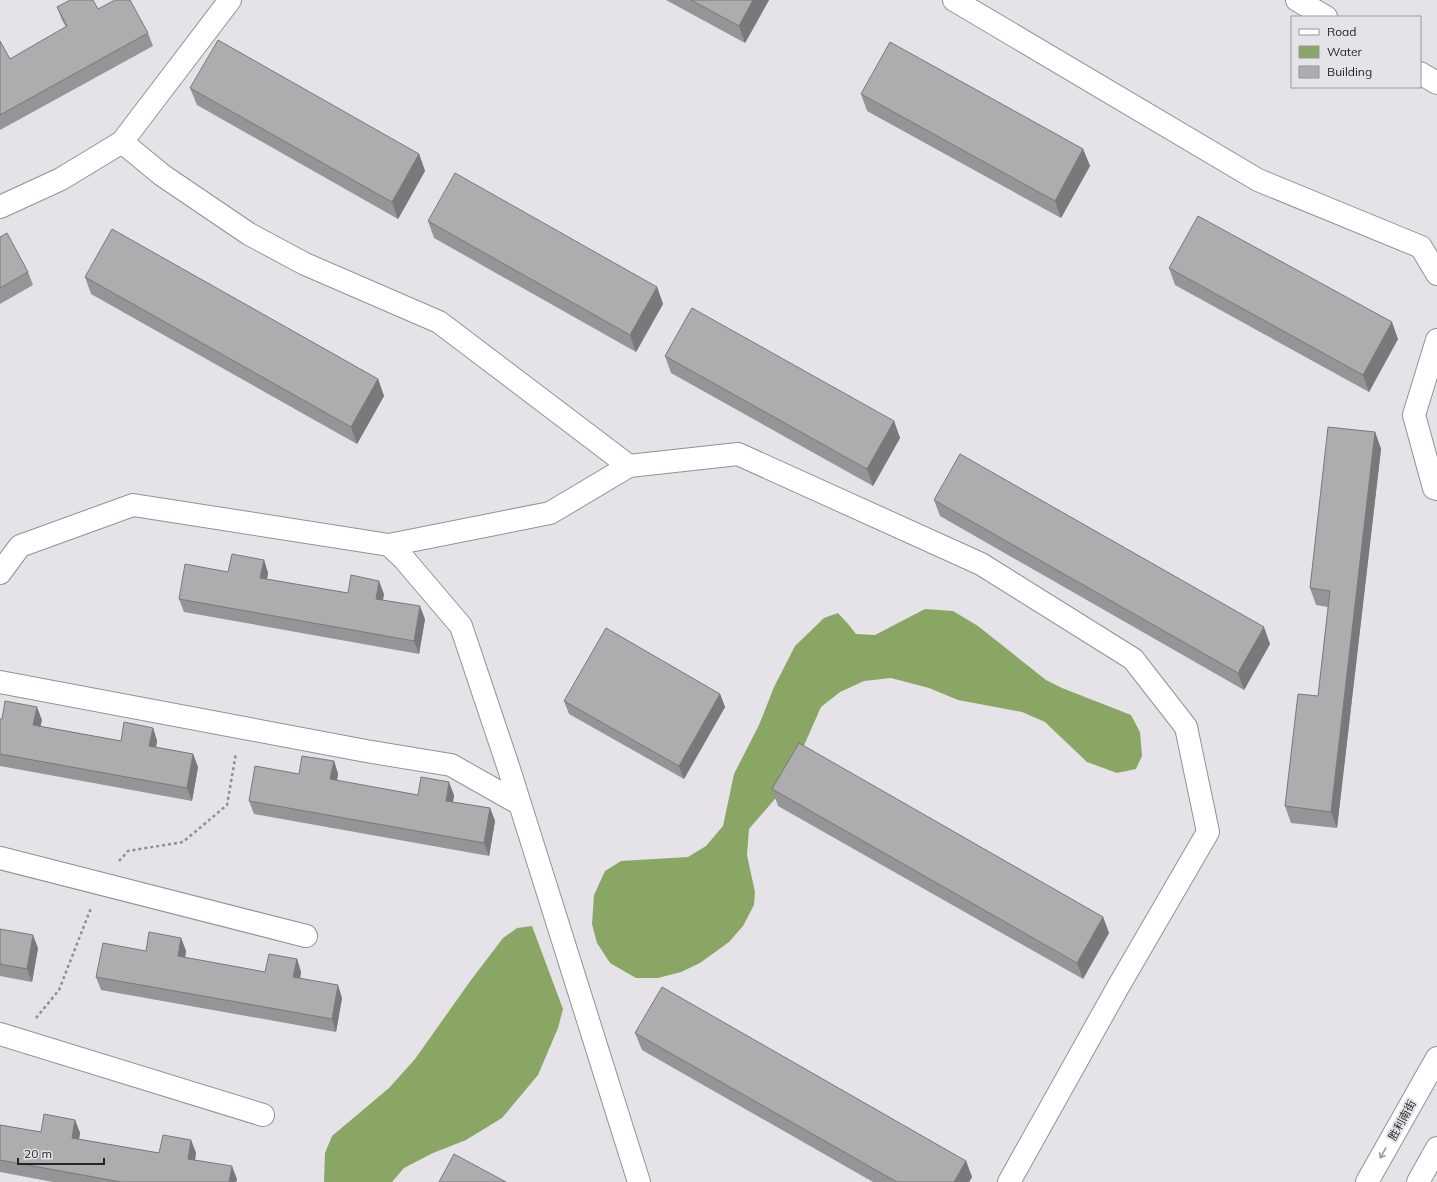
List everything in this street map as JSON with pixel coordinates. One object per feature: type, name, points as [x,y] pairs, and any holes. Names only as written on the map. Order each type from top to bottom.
[{"type":"street","points":[[0,207],[61,179],[122,142],[230,0]]},
{"type":"street","points":[[954,0],[1258,180],[1421,248],[1437,274]]},
{"type":"street","points":[[1297,0],[1324,16]]},
{"type":"street","points":[[1421,74],[1437,83]]},
{"type":"street","points":[[122,142],[162,175],[249,234],[305,264],[439,322],[629,466]]},
{"type":"street","points":[[1437,340],[1414,415],[1434,488],[1437,489]]},
{"type":"street","points":[[0,573],[20,546],[133,505],[389,545],[550,513],[629,466],[738,454],[981,564],[1133,659],[1186,727],[1208,832],[1118,987],[1009,1182]]},
{"type":"street","points":[[389,545],[404,559],[461,626],[520,804],[639,1182]]},
{"type":"street","points":[[0,682],[366,751],[451,765],[520,804]]},
{"type":"street","points":[[0,858],[306,936]]},
{"type":"street","points":[[0,1034],[263,1115]]},
{"type":"street","name":"胜利南街","points":[[1367,1182],[1437,1058]]},
{"type":"street","points":[[1418,1182],[1437,1148]]},
{"type":"water","points":[[925,609],[953,611],[978,626],[1046,680],[1062,688],[1131,715],[1140,732],[1142,756],[1136,769],[1117,773],[1087,762],[1045,722],[1022,712],[958,700],[929,688],[891,678],[864,681],[840,692],[821,707],[786,786],[749,829],[747,855],[755,892],[754,905],[743,926],[729,942],[700,963],[681,972],[658,978],[636,978],[610,963],[597,943],[592,924],[594,895],[605,871],[621,861],[688,857],[706,846],[723,826],[734,774],[759,725],[774,687],[795,646],[824,618],[838,613],[856,634],[875,635]]},
{"type":"water","points":[[532,926],[563,1009],[558,1028],[538,1075],[502,1118],[466,1140],[433,1153],[404,1168],[392,1182],[324,1182],[325,1153],[332,1136],[389,1088],[415,1059],[503,938],[517,928]]},
{"type":"building","points":[[70,0],[93,0],[98,9],[115,0],[130,0],[148,33],[0,115],[0,41],[10,59],[67,26],[57,7]]},
{"type":"building","points":[[691,0],[753,0],[739,26]]},
{"type":"building","points":[[218,40],[419,154],[392,202],[190,88]]},
{"type":"building","points":[[890,42],[1083,149],[1055,201],[861,94]]},
{"type":"building","points":[[455,173],[657,287],[630,335],[428,221]]},
{"type":"building","points":[[1198,216],[1392,322],[1363,375],[1169,268]]},
{"type":"building","points":[[112,229],[378,379],[351,427],[85,277]]},
{"type":"building","points":[[7,233],[28,272],[0,288],[0,237]]},
{"type":"building","points":[[692,308],[894,421],[867,469],[665,356]]},
{"type":"building","points":[[1328,427],[1375,432],[1331,812],[1285,806],[1298,694],[1318,696],[1330,591],[1310,588]]},
{"type":"building","points":[[960,454],[1264,627],[1238,673],[934,500]]},
{"type":"building","points":[[232,554],[264,560],[260,578],[348,593],[351,575],[379,581],[376,599],[420,606],[414,641],[179,599],[185,564],[228,572]]},
{"type":"building","points":[[606,628],[720,694],[679,766],[564,701]]},
{"type":"building","points":[[5,701],[37,707],[33,725],[121,741],[124,722],[153,728],[149,746],[193,754],[187,788],[0,754],[0,719],[2,719]]},
{"type":"building","points":[[799,743],[1103,917],[1077,963],[772,789]]},
{"type":"building","points":[[302,756],[334,761],[330,779],[418,795],[421,777],[449,782],[446,801],[490,808],[484,843],[249,801],[255,766],[299,774]]},
{"type":"building","points":[[0,929],[33,935],[27,969],[0,964]]},
{"type":"building","points":[[149,932],[181,938],[178,956],[265,972],[269,954],[297,959],[293,977],[338,985],[332,1019],[96,977],[103,943],[146,951]]},
{"type":"building","points":[[662,987],[966,1161],[954,1182],[897,1182],[635,1033]]},
{"type":"building","points":[[44,1114],[75,1120],[72,1138],[159,1153],[163,1135],[191,1140],[188,1159],[232,1166],[229,1182],[121,1182],[0,1160],[0,1125],[41,1132]]},
{"type":"building","points":[[454,1154],[506,1182],[439,1182]]}]
